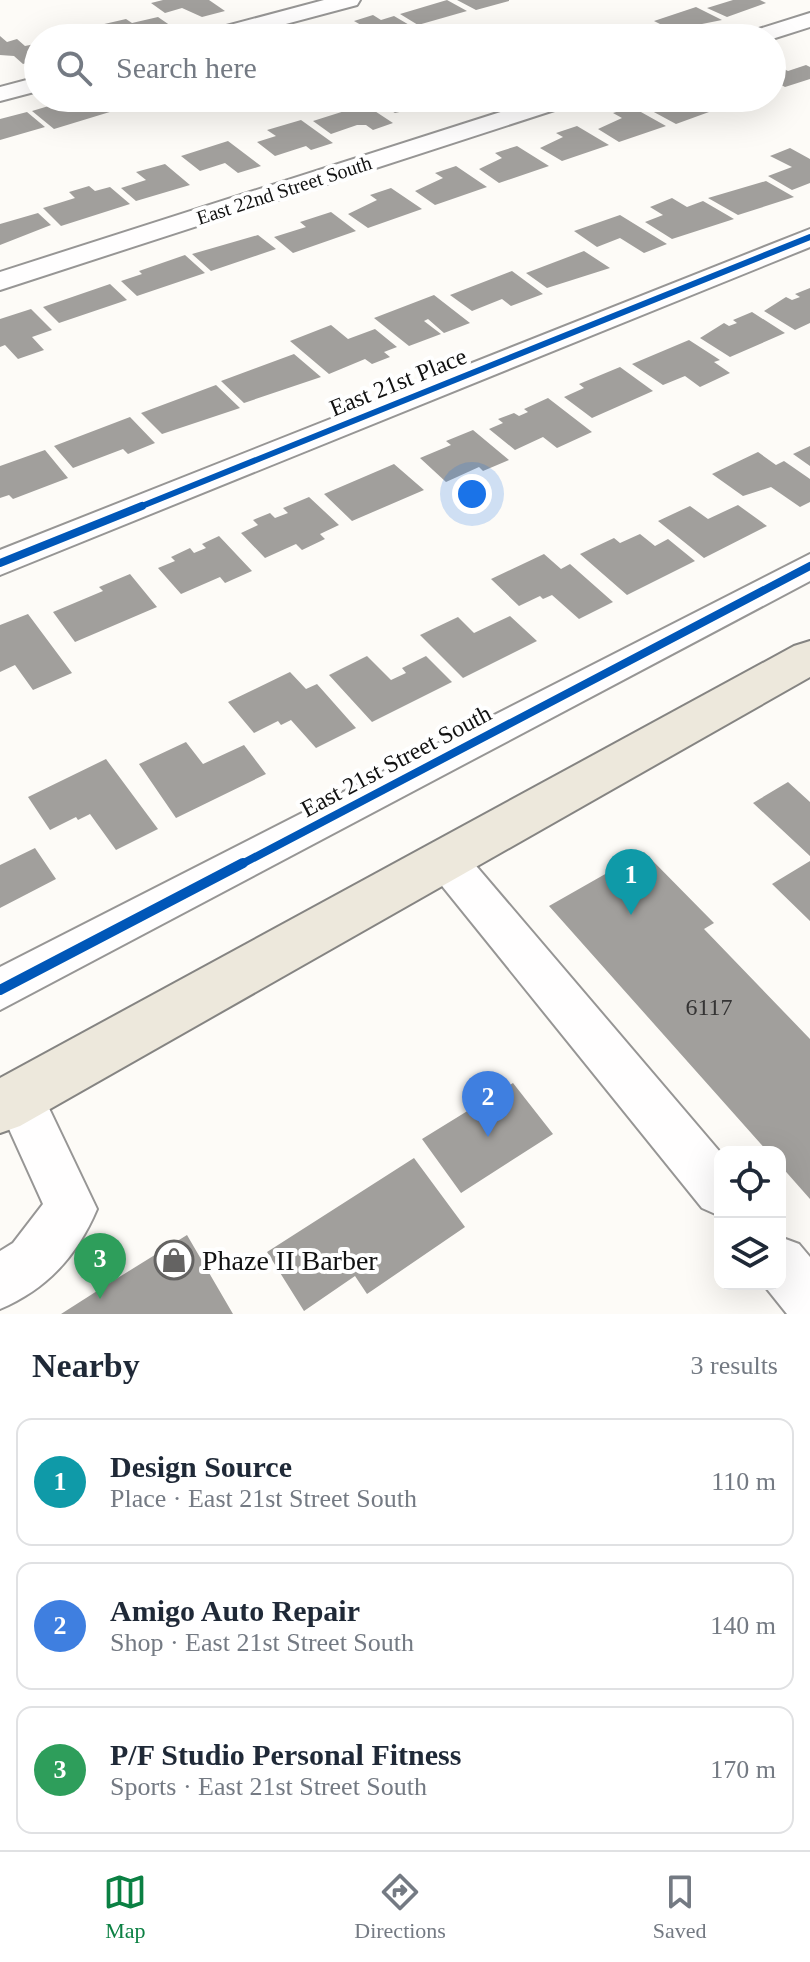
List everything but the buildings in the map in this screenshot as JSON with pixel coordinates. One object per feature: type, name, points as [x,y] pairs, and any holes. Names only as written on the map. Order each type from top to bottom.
[{"type":"main road","points":[[9,1102],[810,657]]},
{"type":"street","points":[[260,24],[349,0]]},
{"type":"street","points":[[786,28],[810,20]]},
{"type":"street","points":[[0,94],[24,88]]},
{"type":"street","name":"East 22nd Street South","points":[[0,281],[525,112]]},
{"type":"street","name":"East 21st Place","points":[[0,563],[810,237]]},
{"type":"street","name":"East 21st Street South","points":[[0,990],[810,566]]},
{"type":"street","points":[[445,859],[714,1184]]},
{"type":"street","points":[[0,1282],[32,1262],[71,1209],[9,1102]]},
{"type":"street","points":[[786,1270],[810,1299]]},
{"type":"cycle path","points":[[0,563],[810,237]]},
{"type":"cycle path","points":[[0,990],[810,566]]},
{"type":"place","name":"Design Source","points":[[631,915]]},
{"type":"place","name":"Amigo Auto Repair","points":[[488,1137]]},
{"type":"place","name":"Phaze II Barber","points":[[174,1260]]},
{"type":"place","name":"P/F Studio Personal Fitness","points":[[100,1299]]}]
